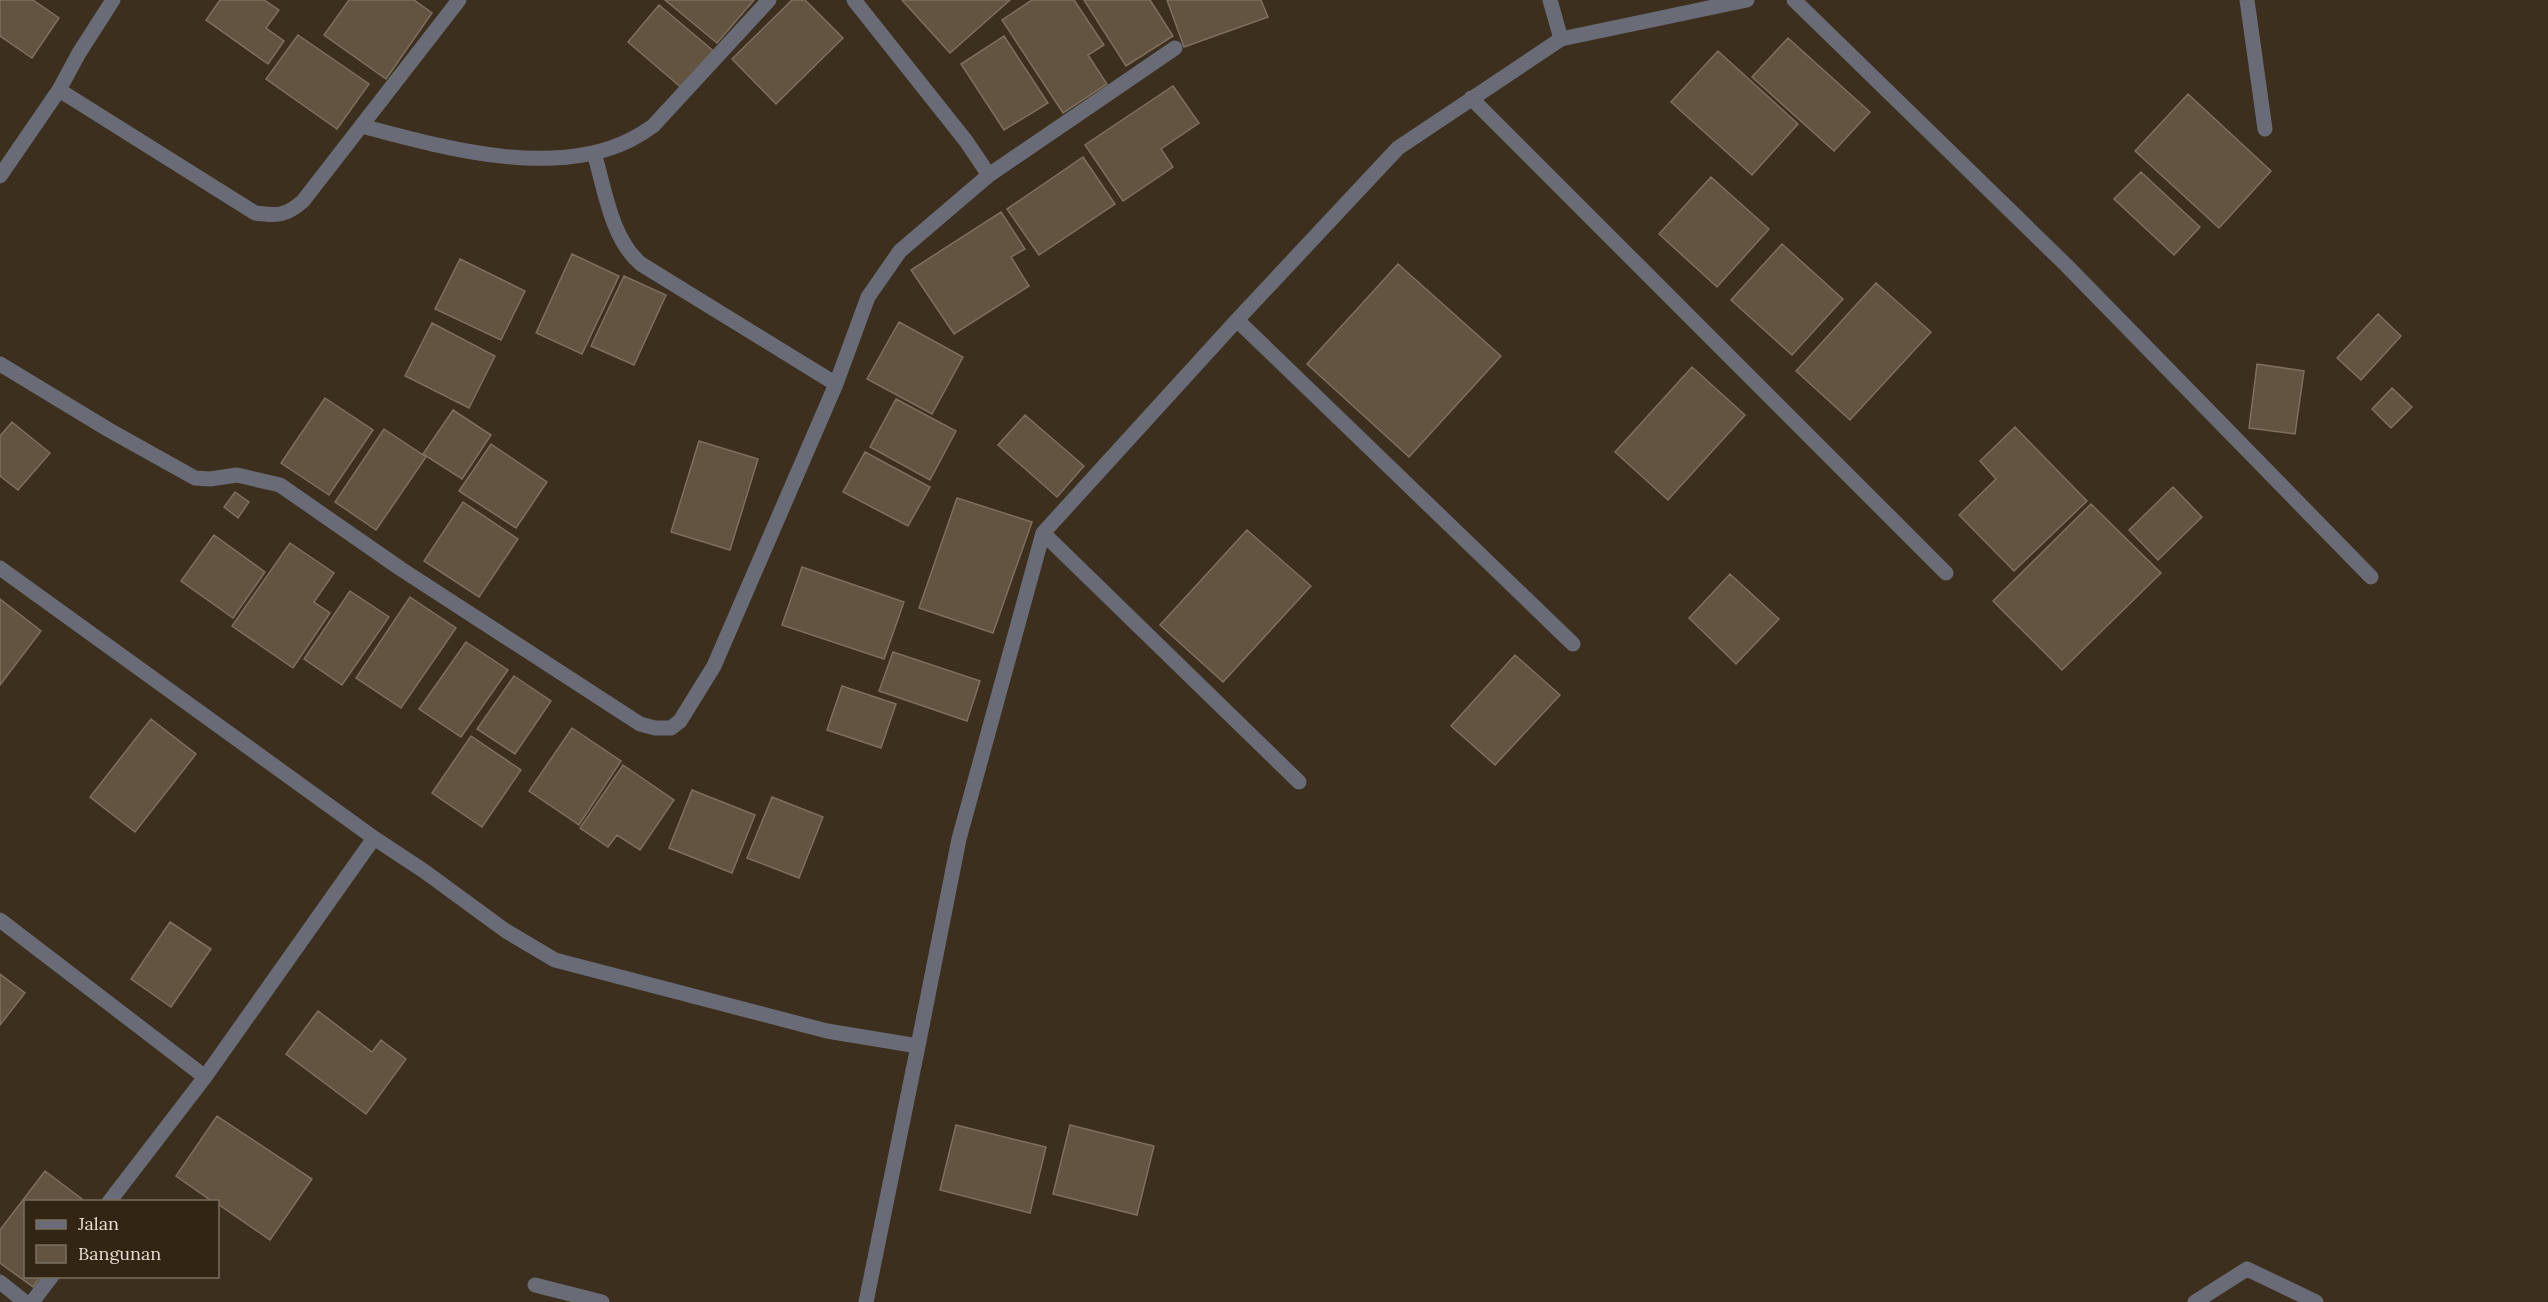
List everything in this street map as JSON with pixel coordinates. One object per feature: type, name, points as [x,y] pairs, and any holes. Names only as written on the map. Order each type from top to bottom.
[{"type":"street","points":[[0,176],[59,90],[79,53],[113,0]]},
{"type":"street","points":[[59,90],[255,213],[275,216],[290,212],[303,201],[459,0]]},
{"type":"street","points":[[362,126],[430,144],[501,156],[555,158],[594,153],[630,141],[653,126],[769,0]]},
{"type":"street","points":[[854,0],[966,141],[989,175]]},
{"type":"street","points":[[1550,0],[1561,39]]},
{"type":"street","points":[[866,1302],[959,840],[1043,533],[1398,148],[1561,39],[1747,0]]},
{"type":"street","points":[[1794,0],[2067,266],[2371,577]]},
{"type":"street","points":[[2247,0],[2265,129]]},
{"type":"street","points":[[0,364],[109,430],[195,478],[210,479],[237,475],[280,485],[401,569],[630,718],[656,729],[671,728],[680,722],[714,666],[836,384],[868,297],[900,250],[989,175],[1175,48]]},
{"type":"street","points":[[1471,98],[1946,573]]},
{"type":"street","points":[[594,153],[620,240],[628,253],[641,264],[836,384]]},
{"type":"street","points":[[1237,320],[1573,644]]},
{"type":"street","points":[[1043,533],[1299,782]]},
{"type":"street","points":[[0,568],[506,932],[555,960],[827,1031],[918,1047]]},
{"type":"street","points":[[111,1200],[205,1077],[374,838]]},
{"type":"street","points":[[0,920],[205,1077]]},
{"type":"street","points":[[2195,1302],[2247,1269],[2316,1302]]},
{"type":"street","points":[[32,1302],[50,1278]]},
{"type":"street","points":[[0,1282],[25,1302]]},
{"type":"street","points":[[535,1286],[603,1302]]},
{"type":"building","points":[[0,0],[33,0],[59,18],[32,58],[0,36]]},
{"type":"building","points":[[220,0],[264,0],[279,10],[266,28],[284,41],[268,64],[206,20]]},
{"type":"building","points":[[349,0],[414,0],[432,13],[386,79],[324,35]]},
{"type":"building","points":[[665,0],[754,0],[717,43]]},
{"type":"building","points":[[792,0],[805,0],[843,38],[776,104],[732,59]]},
{"type":"building","points":[[902,0],[1010,0],[950,53]]},
{"type":"building","points":[[1032,0],[1074,0],[1104,45],[1088,55],[1107,84],[1063,113],[1002,20]]},
{"type":"building","points":[[1084,0],[1150,0],[1173,36],[1126,66]]},
{"type":"building","points":[[1167,0],[1261,0],[1268,17],[1184,47]]},
{"type":"building","points":[[659,5],[716,53],[684,90],[628,42]]},
{"type":"building","points":[[298,35],[369,84],[337,129],[266,79]]},
{"type":"building","points":[[1004,36],[1048,103],[1004,130],[961,64]]},
{"type":"building","points":[[1788,38],[1870,112],[1834,151],[1752,77]]},
{"type":"building","points":[[1718,51],[1798,124],[1752,175],[1671,102]]},
{"type":"building","points":[[1173,86],[1199,123],[1161,149],[1173,167],[1123,201],[1085,145]]},
{"type":"building","points":[[2188,94],[2271,171],[2219,228],[2135,151]]},
{"type":"building","points":[[1083,157],[1115,204],[1039,255],[1007,209]]},
{"type":"building","points":[[2141,172],[2200,227],[2174,255],[2114,199]]},
{"type":"building","points":[[1711,177],[1769,229],[1717,287],[1659,234]]},
{"type":"building","points":[[1001,212],[1025,249],[1011,257],[1029,286],[954,334],[911,270]]},
{"type":"building","points":[[1782,244],[1843,299],[1792,355],[1731,300]]},
{"type":"building","points":[[572,254],[619,276],[582,354],[536,333]]},
{"type":"building","points":[[460,259],[525,291],[501,340],[435,309]]},
{"type":"building","points":[[1398,264],[1501,356],[1409,457],[1307,364]]},
{"type":"building","points":[[624,276],[666,295],[634,365],[591,346]]},
{"type":"building","points":[[1876,283],[1931,332],[1850,420],[1796,371]]},
{"type":"building","points":[[2378,314],[2401,336],[2361,380],[2337,358]]},
{"type":"building","points":[[899,322],[963,357],[932,414],[867,379]]},
{"type":"building","points":[[432,323],[495,356],[469,408],[405,376]]},
{"type":"building","points":[[2257,364],[2304,371],[2295,434],[2249,428]]},
{"type":"building","points":[[1692,367],[1745,415],[1668,500],[1615,452]]},
{"type":"building","points":[[2392,388],[2412,407],[2391,428],[2372,409]]},
{"type":"building","points":[[325,398],[373,430],[329,495],[281,463]]},
{"type":"building","points":[[896,399],[956,431],[930,480],[870,447]]},
{"type":"building","points":[[453,410],[491,435],[462,479],[423,454]]},
{"type":"building","points":[[1025,415],[1084,466],[1057,497],[998,445]]},
{"type":"building","points":[[12,422],[50,453],[18,490],[0,476],[0,436]]},
{"type":"building","points":[[2015,427],[2087,501],[2014,571],[1959,515],[1996,479],[1980,461]]},
{"type":"building","points":[[384,429],[426,457],[376,530],[335,502]]},
{"type":"building","points":[[699,441],[758,459],[730,550],[671,532]]},
{"type":"building","points":[[491,444],[547,482],[516,528],[459,491]]},
{"type":"building","points":[[865,452],[930,487],[908,526],[843,492]]},
{"type":"building","points":[[2173,487],[2202,517],[2158,560],[2129,530]]},
{"type":"building","points":[[235,492],[249,502],[238,518],[224,507]]},
{"type":"building","points":[[957,498],[1032,522],[993,633],[919,608]]},
{"type":"building","points":[[463,502],[518,539],[479,597],[424,561]]},
{"type":"building","points":[[2091,504],[2161,573],[2062,670],[1993,601]]},
{"type":"building","points":[[1247,530],[1311,586],[1223,682],[1160,625]]},
{"type":"building","points":[[214,535],[265,572],[233,618],[181,581]]},
{"type":"building","points":[[290,543],[334,573],[314,602],[330,613],[293,668],[232,626]]},
{"type":"building","points":[[802,567],[904,602],[884,659],[782,625]]},
{"type":"building","points":[[1730,574],[1779,619],[1736,664],[1689,618]]},
{"type":"building","points":[[350,591],[389,617],[342,685],[304,659]]},
{"type":"building","points":[[410,597],[456,628],[401,708],[356,678]]},
{"type":"building","points":[[0,599],[41,631],[0,685]]},
{"type":"building","points":[[466,642],[508,670],[461,737],[419,709]]},
{"type":"building","points":[[893,652],[980,681],[967,721],[879,691]]},
{"type":"building","points":[[1515,655],[1560,695],[1495,765],[1451,726]]},
{"type":"building","points":[[514,676],[551,701],[515,754],[477,729]]},
{"type":"building","points":[[842,686],[896,704],[881,748],[827,730]]},
{"type":"building","points":[[151,719],[196,754],[135,832],[90,797]]},
{"type":"building","points":[[572,728],[621,761],[579,825],[529,791]]},
{"type":"building","points":[[471,736],[521,770],[482,827],[432,793]]},
{"type":"building","points":[[623,765],[674,800],[640,850],[617,835],[608,847],[580,828]]},
{"type":"building","points":[[692,790],[755,815],[732,873],[669,848]]},
{"type":"building","points":[[772,797],[823,817],[799,878],[747,858]]},
{"type":"building","points":[[170,922],[211,949],[171,1007],[131,979]]},
{"type":"building","points":[[0,974],[25,993],[0,1025]]},
{"type":"building","points":[[318,1011],[372,1052],[381,1040],[406,1059],[366,1114],[286,1054]]},
{"type":"building","points":[[217,1116],[312,1179],[270,1240],[219,1205],[219,1200],[210,1200],[176,1176]]},
{"type":"building","points":[[956,1125],[1046,1147],[1030,1213],[940,1190]]},
{"type":"building","points":[[1070,1125],[1154,1146],[1137,1215],[1053,1194]]},
{"type":"building","points":[[45,1171],[83,1200],[24,1200],[24,1278],[40,1278],[33,1287],[0,1263],[0,1230]]}]
